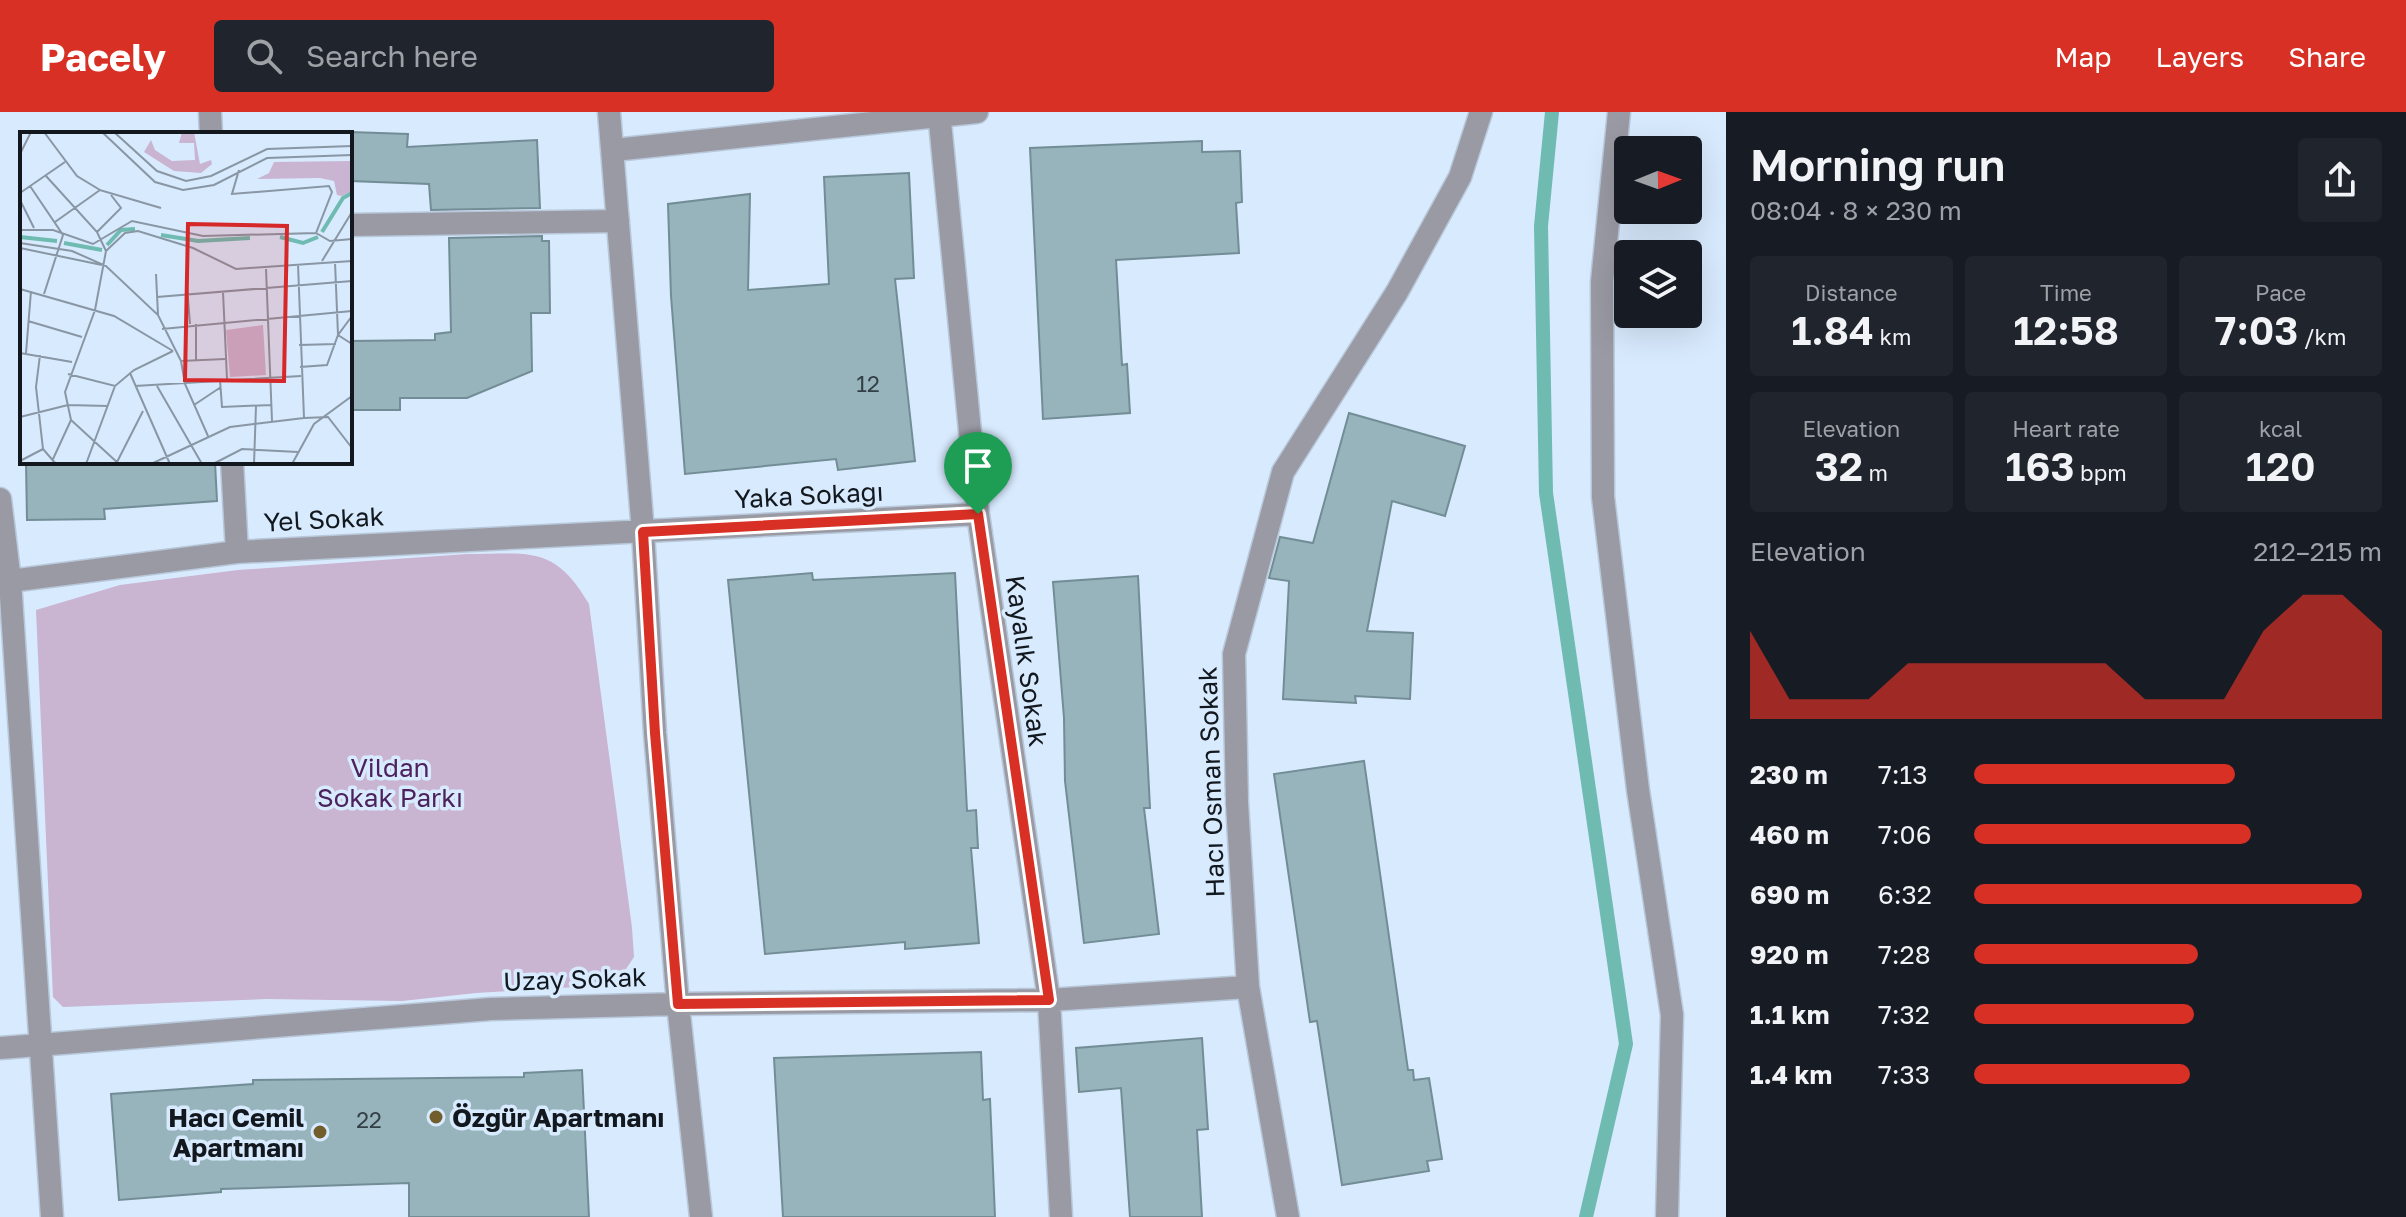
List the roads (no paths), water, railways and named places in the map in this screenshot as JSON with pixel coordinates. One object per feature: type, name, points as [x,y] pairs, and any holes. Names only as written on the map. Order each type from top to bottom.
[{"type":"street","points":[[210,112],[211,132]]},
{"type":"street","points":[[609,112],[643,532],[655,733],[678,1004],[701,1217]]},
{"type":"street","points":[[614,150],[939,113],[977,112]]},
{"type":"street","name":"Hacı Osman Sokak","points":[[1288,1217],[1248,987],[1237,803],[1234,654],[1283,472],[1397,292],[1460,177],[1481,112]]},
{"type":"street","points":[[1619,112],[1602,282],[1603,497],[1638,790],[1672,1015],[1667,1217]]},
{"type":"street","name":"Kayalık Sokak","points":[[939,113],[978,514],[1049,1000],[1061,1217]]},
{"type":"street","points":[[352,225],[618,221]]},
{"type":"street","points":[[232,464],[237,552]]},
{"type":"street","points":[[0,499],[10,581],[52,1217]]},
{"type":"street","name":"Yaka Sokağı","points":[[643,532],[978,514]]},
{"type":"street","name":"Yel Sokak","points":[[10,581],[237,552],[643,532]]},
{"type":"street","name":"Uzay Sokak","points":[[0,1048],[491,1009],[1049,1000],[1248,987]]},
{"type":"waterway","points":[[1552,112],[1541,226],[1546,493],[1626,1044],[1586,1217]]},
{"type":"place","name":"Özgür Apartmanı","points":[[436,1117]]},
{"type":"place","name":"Hacı Cemil Apartmanı","points":[[320,1132]]},
{"type":"park label","name":"Vildan Sokak Parkı","points":[[390,782]]}]
